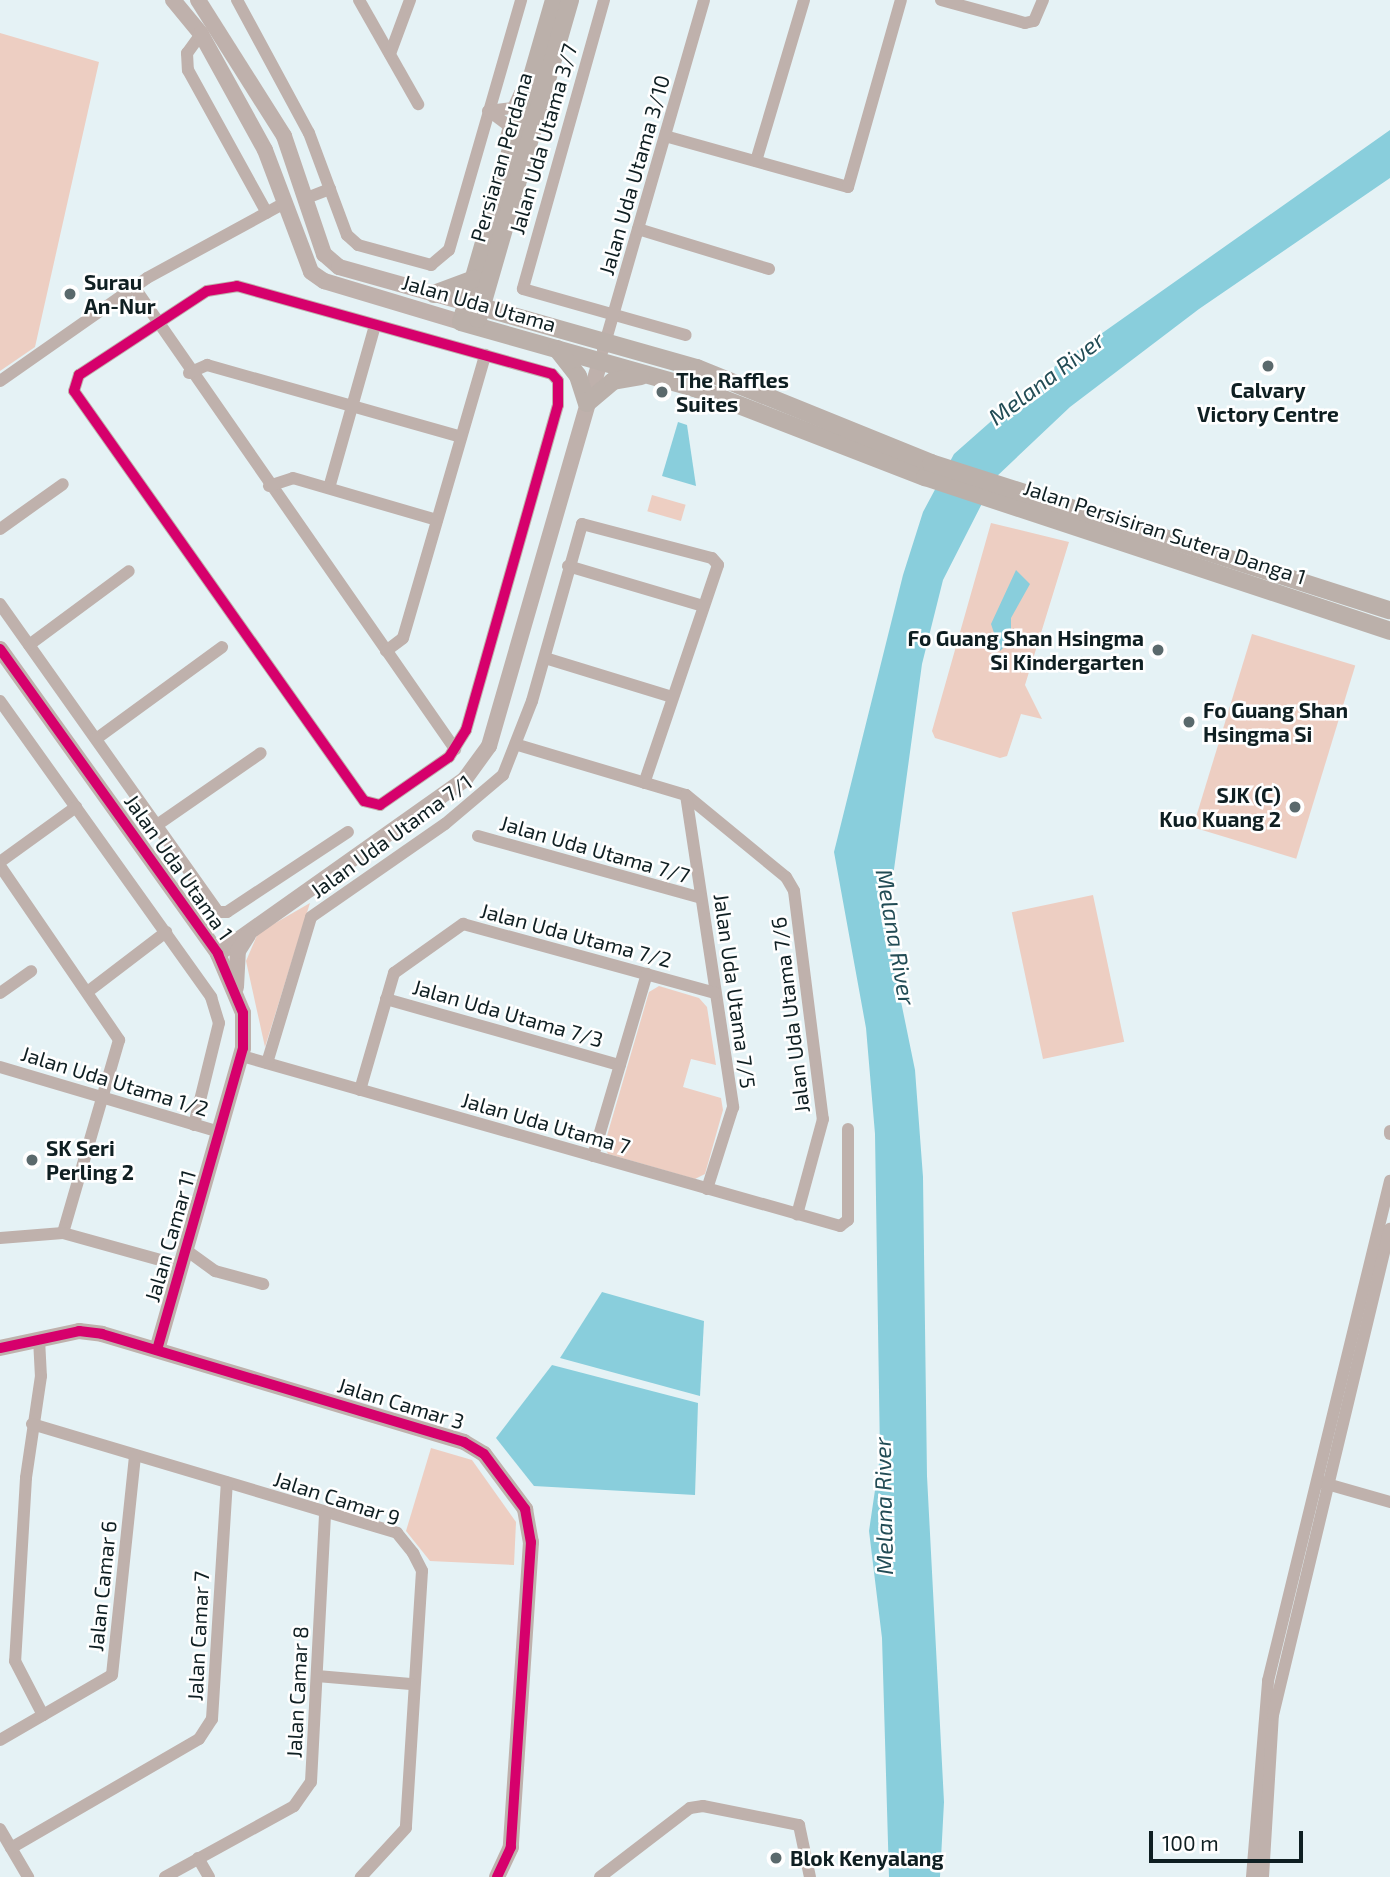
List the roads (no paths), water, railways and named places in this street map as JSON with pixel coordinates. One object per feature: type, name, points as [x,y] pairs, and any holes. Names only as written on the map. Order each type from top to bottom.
[{"type":"main road","name":"Persiaran Perdana","points":[[481,282],[499,191],[554,0]]},
{"type":"main road","name":"Persiaran Perdana","points":[[469,324],[570,0]]},
{"type":"main road","points":[[434,294],[481,282],[512,316]]},
{"type":"main road","name":"Jalan Uda Utama","points":[[474,305],[512,316],[603,352],[651,375],[928,470]]},
{"type":"main road","name":"Jalan Uda Utama","points":[[469,324],[557,348],[603,352],[697,368],[928,470]]},
{"type":"main road","points":[[557,348],[578,376],[587,403],[613,381],[651,375]]},
{"type":"main road","name":"Jalan Persisiran Sutera Danga 1","points":[[928,470],[1390,610]]},
{"type":"main road","name":"Jalan Persisiran Sutera Danga 1","points":[[997,492],[1390,631]]},
{"type":"street","name":"Jalan Uda Utama","points":[[173,0],[201,34],[265,150],[304,260],[324,281],[469,324]]},
{"type":"street","name":"Jalan Uda Utama","points":[[198,0],[284,136],[304,199],[331,262],[474,305]]},
{"type":"street","points":[[237,0],[309,133],[347,234],[358,245],[431,265],[449,250],[521,0]]},
{"type":"street","points":[[359,0],[418,104]]},
{"type":"street","points":[[390,54],[410,0]]},
{"type":"street","name":"Jalan Uda Utama 3/7","points":[[604,0],[523,289],[613,316]]},
{"type":"street","name":"Jalan Uda Utama 3/10","points":[[603,352],[704,0]]},
{"type":"street","points":[[756,162],[804,0]]},
{"type":"street","points":[[665,136],[848,187],[901,0]]},
{"type":"street","points":[[941,0],[1025,23],[1034,21],[1043,0]]},
{"type":"street","points":[[201,34],[187,53],[188,70],[267,213]]},
{"type":"street","points":[[488,111],[516,105],[528,61],[542,40]]},
{"type":"street","points":[[488,111],[509,126],[499,191]]},
{"type":"street","points":[[304,199],[330,189]]},
{"type":"street","points":[[0,381],[147,278],[283,204]]},
{"type":"street","points":[[638,229],[769,270]]},
{"type":"street","points":[[230,284],[552,374],[560,393],[466,730],[455,749],[384,803],[364,801],[82,407],[74,391],[79,375],[157,324],[230,284]]},
{"type":"street","points":[[134,287],[189,373],[455,749]]},
{"type":"street","points":[[613,316],[686,335]]},
{"type":"street","points":[[329,488],[375,325]]},
{"type":"street","points":[[218,954],[455,786],[489,746],[603,352]]},
{"type":"street","points":[[386,651],[403,638],[485,355]]},
{"type":"street","points":[[189,373],[207,365],[461,438]]},
{"type":"street","points":[[269,486],[284,477],[437,520]]},
{"type":"street","points":[[0,529],[62,484]]},
{"type":"street","name":"Jalan Uda Utama 7/1","points":[[267,1063],[311,917],[493,785],[518,745],[582,524],[712,558],[717,576],[704,606]]},
{"type":"street","points":[[568,566],[704,606],[644,783]]},
{"type":"street","points":[[29,645],[128,571]]},
{"type":"street","points":[[0,604],[218,912],[227,912],[348,832]]},
{"type":"street","points":[[96,738],[222,647]]},
{"type":"street","name":"Jalan Uda Utama 1","points":[[0,649],[218,954],[236,989],[242,1056],[220,1132]]},
{"type":"street","points":[[545,658],[672,698]]},
{"type":"street","points":[[0,701],[205,987],[219,1023],[194,1125]]},
{"type":"street","points":[[518,745],[686,795]]},
{"type":"street","points":[[157,825],[261,753]]},
{"type":"street","name":"Jalan Uda Utama 7/6","points":[[686,795],[794,891],[823,1119],[797,1215]]},
{"type":"street","name":"Jalan Uda Utama 7/5","points":[[686,795],[733,1107],[707,1189]]},
{"type":"street","points":[[63,1233],[118,1040],[90,990],[0,864],[76,807]]},
{"type":"street","name":"Jalan Uda Utama 7/7","points":[[478,836],[701,898]]},
{"type":"street","points":[[196,923],[219,937],[249,933]]},
{"type":"street","name":"Jalan Uda Utama 7/2","points":[[360,1090],[394,973],[463,924],[715,993]]},
{"type":"street","points":[[90,990],[166,932]]},
{"type":"street","points":[[236,989],[238,951],[249,933]]},
{"type":"street","points":[[0,993],[31,971]]},
{"type":"street","points":[[593,1156],[647,974]]},
{"type":"street","name":"Jalan Uda Utama 7/3","points":[[386,999],[620,1065]]},
{"type":"street","name":"Jalan Uda Utama 7","points":[[242,1056],[841,1226],[848,1220],[848,1129]]},
{"type":"street","name":"Jalan Uda Utama 1/2","points":[[0,1067],[220,1132]]},
{"type":"street","name":"Jalan Camar 11","points":[[157,1350],[220,1132]]},
{"type":"street","points":[[1351,1366],[1390,1181]]},
{"type":"street","points":[[1252,1877],[1268,1681],[1390,1229]]},
{"type":"street","points":[[0,1238],[63,1233],[184,1258],[215,1272],[263,1284]]},
{"type":"street","name":"Jalan Camar 3","points":[[0,1348],[90,1332],[464,1442],[484,1454],[525,1509],[531,1542],[510,1847],[497,1877]]},
{"type":"street","points":[[39,1339],[41,1376],[32,1424],[15,1661],[43,1715]]},
{"type":"street","name":"Jalan Camar 9","points":[[32,1424],[397,1533],[414,1553],[422,1571],[411,1684],[406,1828],[361,1877]]},
{"type":"street","name":"Jalan Camar 6","points":[[0,1740],[113,1675],[135,1455]]},
{"type":"street","name":"Jalan Camar 7","points":[[11,1848],[199,1739],[212,1719],[227,1482]]},
{"type":"street","points":[[1322,1482],[1390,1503]]},
{"type":"street","points":[[1263,1877],[1273,1715],[1322,1482]]},
{"type":"street","name":"Jalan Camar 8","points":[[165,1877],[294,1806],[311,1782],[325,1512]]},
{"type":"street","points":[[317,1676],[411,1684]]},
{"type":"street","points":[[600,1877],[690,1808],[704,1806],[799,1825],[810,1877]]},
{"type":"street","points":[[0,1829],[28,1877]]},
{"type":"street","points":[[198,1858],[209,1877]]},
{"type":"water","name":"Melana River","points":[[1390,130],[1390,178],[1199,309],[1070,407],[995,478],[943,580],[922,664],[886,928],[915,1070],[923,1177],[927,1476],[944,1802],[940,1877],[889,1877],[882,1638],[869,1531],[880,1456],[875,1134],[866,1028],[834,852],[903,575],[923,512],[954,454],[1047,372]]},
{"type":"water","points":[[678,422],[687,425],[696,486],[662,476]]},
{"type":"water","points":[[1016,570],[1030,584],[1011,618],[1011,640],[1000,651],[991,624]]},
{"type":"water","points":[[602,1292],[704,1321],[700,1396],[560,1358]]},
{"type":"water","points":[[552,1365],[698,1403],[695,1495],[534,1486],[496,1438]]},
{"type":"place","name":"Surau An-Nur","points":[[70,294]]},
{"type":"place","name":"Calvary Victory Centre","points":[[1268,366]]},
{"type":"place","name":"The Raffles Suites","points":[[662,392]]},
{"type":"place","name":"Fo Guang Shan Hsingma Si Kindergarten","points":[[1158,650]]},
{"type":"place","name":"Fo Guang Shan Hsingma Si","points":[[1189,722]]},
{"type":"place","name":"SJK (C) Kuo Kuang 2","points":[[1295,807]]},
{"type":"place","name":"SK Seri Perling 2","points":[[32,1160]]},
{"type":"place","name":"Blok Kenyalang","points":[[776,1858]]}]
